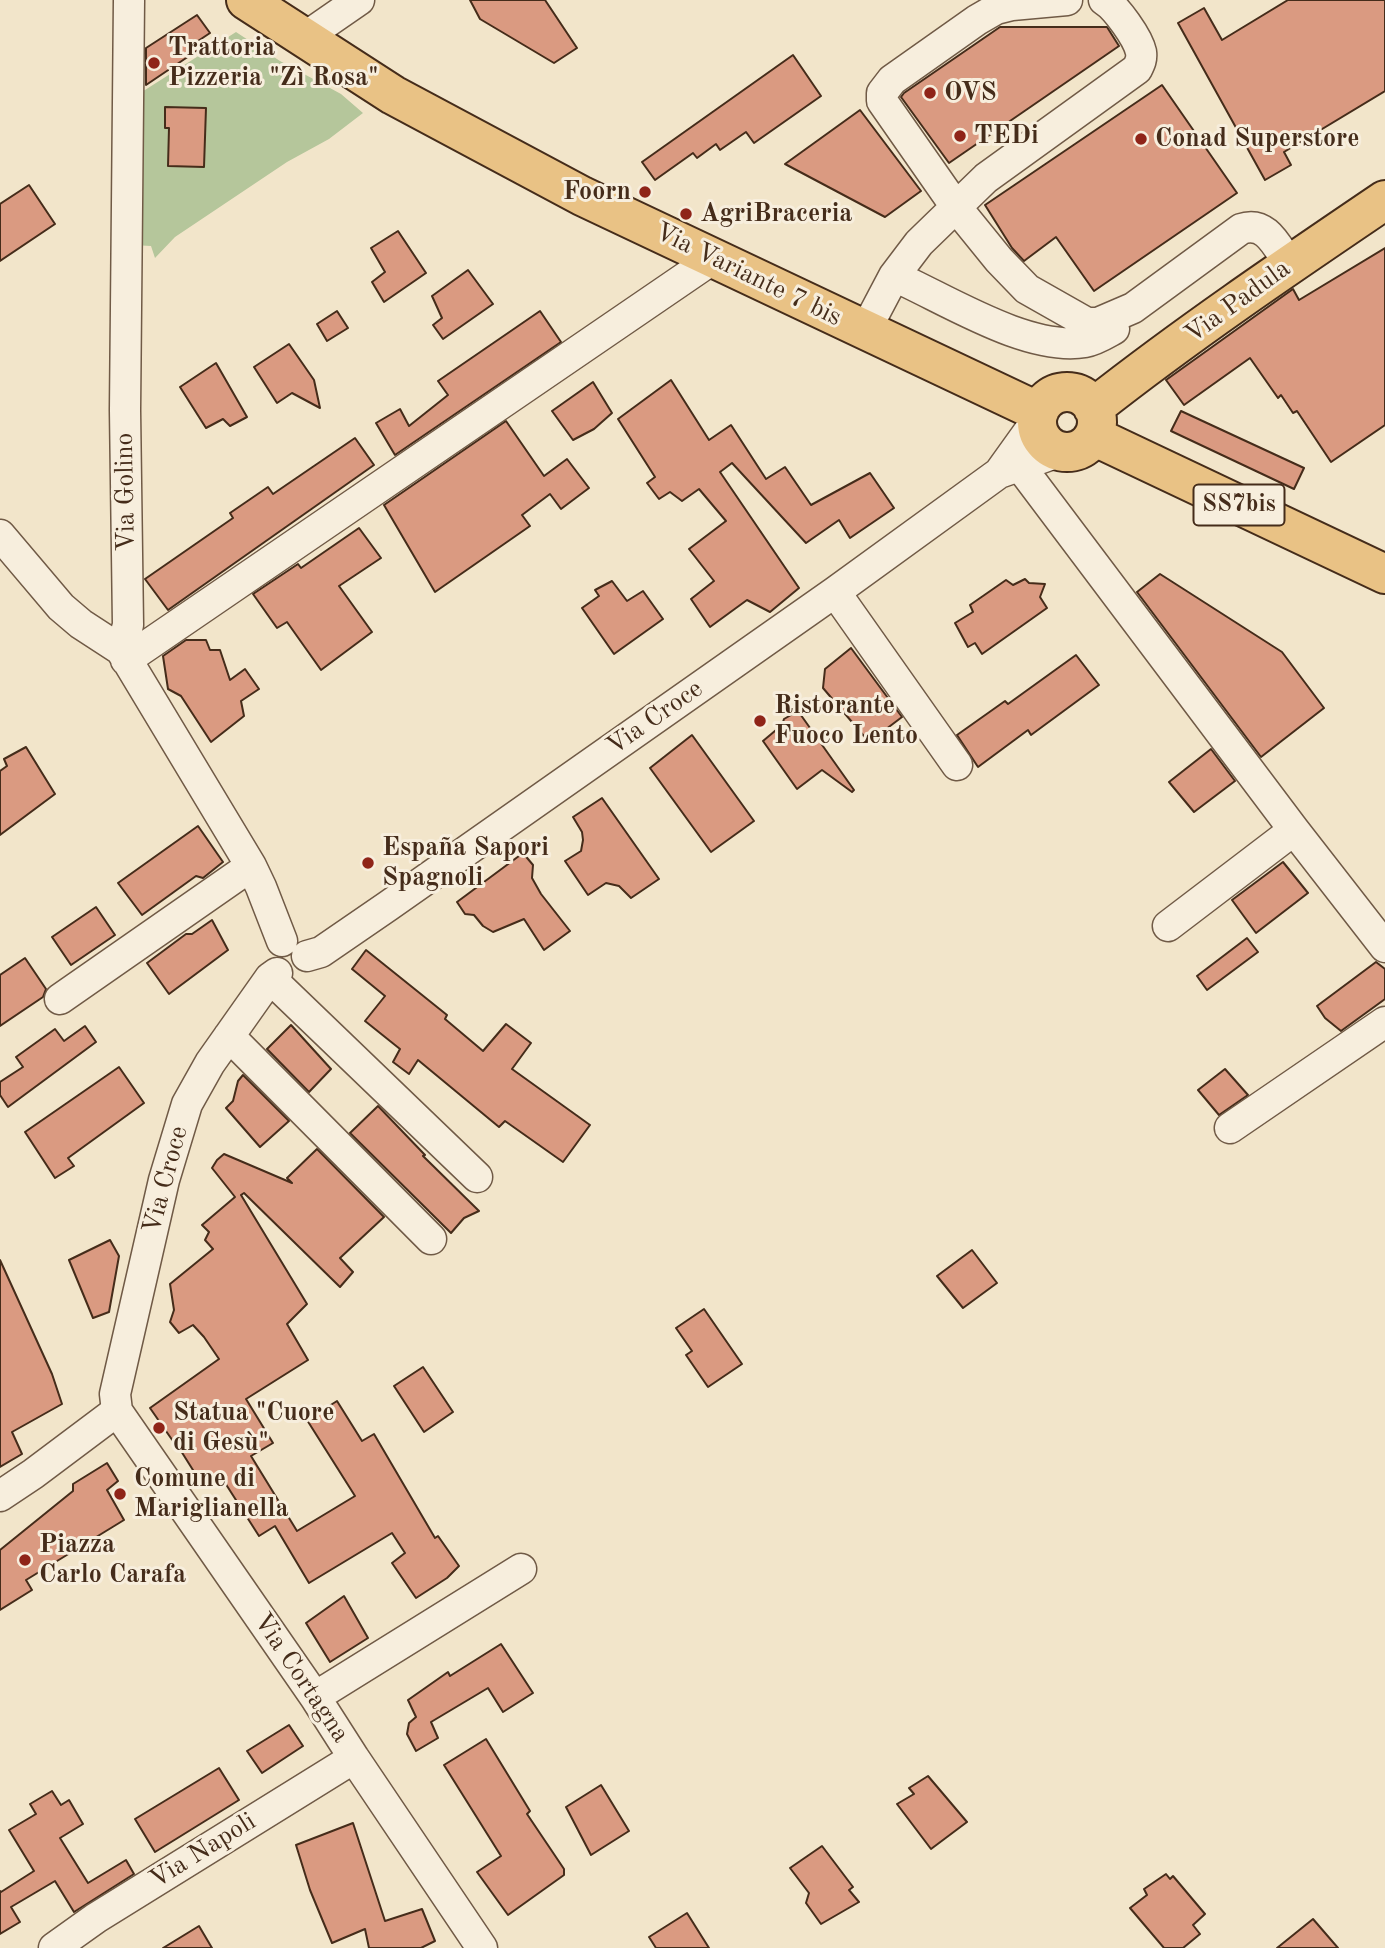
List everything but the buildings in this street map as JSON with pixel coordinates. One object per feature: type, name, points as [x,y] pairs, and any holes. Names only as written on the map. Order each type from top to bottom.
[{"type":"main road","name":"Via Variante 7 bis","points":[[246,0],[393,95],[582,196],[1038,416]]},
{"type":"main road","name":"Via Padula","points":[[1082,433],[1125,383],[1385,200]]},
{"type":"main road","points":[[1070,392],[1087,400],[1082,433],[1053,449],[1041,437],[1038,416],[1044,403],[1060,393],[1070,392]]},
{"type":"main road","name":"SS7bis","points":[[1082,433],[1385,574]]},
{"type":"street","name":"Via Golino","points":[[124,655],[128,625],[125,410],[129,0]]},
{"type":"street","points":[[304,38],[359,0]]},
{"type":"street","points":[[1067,0],[996,9],[892,80],[882,93],[882,101],[956,207],[999,260],[1027,289],[1087,323],[1098,323],[1133,307],[1241,229],[1249,226],[1259,228],[1269,235],[1290,265]]},
{"type":"street","points":[[865,331],[894,276],[919,243],[986,178],[1137,69],[1141,62],[1137,42],[1117,12],[1104,0]]},
{"type":"street","points":[[124,655],[714,258]]},
{"type":"street","points":[[894,276],[1010,330],[1039,340],[1059,343],[1085,342],[1101,337],[1118,327],[1133,307]]},
{"type":"street","name":"Via Croce","points":[[1010,470],[1038,416]]},
{"type":"street","name":"Via Croce","points":[[307,956],[321,952],[378,913],[1010,470],[1082,433]]},
{"type":"street","points":[[1010,470],[1385,947]]},
{"type":"street","points":[[0,535],[61,607],[124,655],[251,866],[282,941]]},
{"type":"street","points":[[835,592],[957,765]]},
{"type":"street","points":[[1168,926],[1294,830]]},
{"type":"street","points":[[60,999],[251,866]]},
{"type":"street","points":[[273,976],[287,978],[298,975],[306,967],[307,956],[303,947],[288,940],[275,945],[270,956],[273,976],[477,1177]]},
{"type":"street","name":"Via Croce","points":[[117,1411],[115,1394],[163,1180],[187,1104],[210,1063],[273,976]]},
{"type":"street","points":[[1230,1128],[1385,1022]]},
{"type":"street","points":[[229,1036],[431,1239]]},
{"type":"street","points":[[0,1496],[117,1411]]},
{"type":"street","name":"Via Cortagna","points":[[117,1411],[315,1697],[482,1948]]},
{"type":"street","points":[[315,1697],[521,1569]]},
{"type":"street","name":"Via Napoli","points":[[54,1948],[96,1917],[354,1758]]},
{"type":"green space","points":[[236,32],[280,61],[341,94],[363,113],[329,139],[287,162],[175,237],[155,258],[151,246],[133,245],[134,97]]},
{"type":"place","name":"Trattoria Pizzeria \"Zì Rosa\"","points":[[154,63]]},
{"type":"place","name":"OVS","points":[[930,93]]},
{"type":"place","name":"TEDi","points":[[960,136]]},
{"type":"place","name":"Conad Superstore","points":[[1141,139]]},
{"type":"place","name":"Foorn","points":[[645,192]]},
{"type":"place","name":"AgriBraceria","points":[[686,214]]},
{"type":"place","name":"Ristorante Fuoco Lento","points":[[760,721]]},
{"type":"place","name":"España Sapori Spagnoli","points":[[368,863]]},
{"type":"place","name":"Statua \"Cuore di Gesù\"","points":[[159,1428]]},
{"type":"place","name":"Comune di Mariglianella","points":[[120,1494]]},
{"type":"place","name":"Piazza Carlo Carafa","points":[[25,1560]]}]
